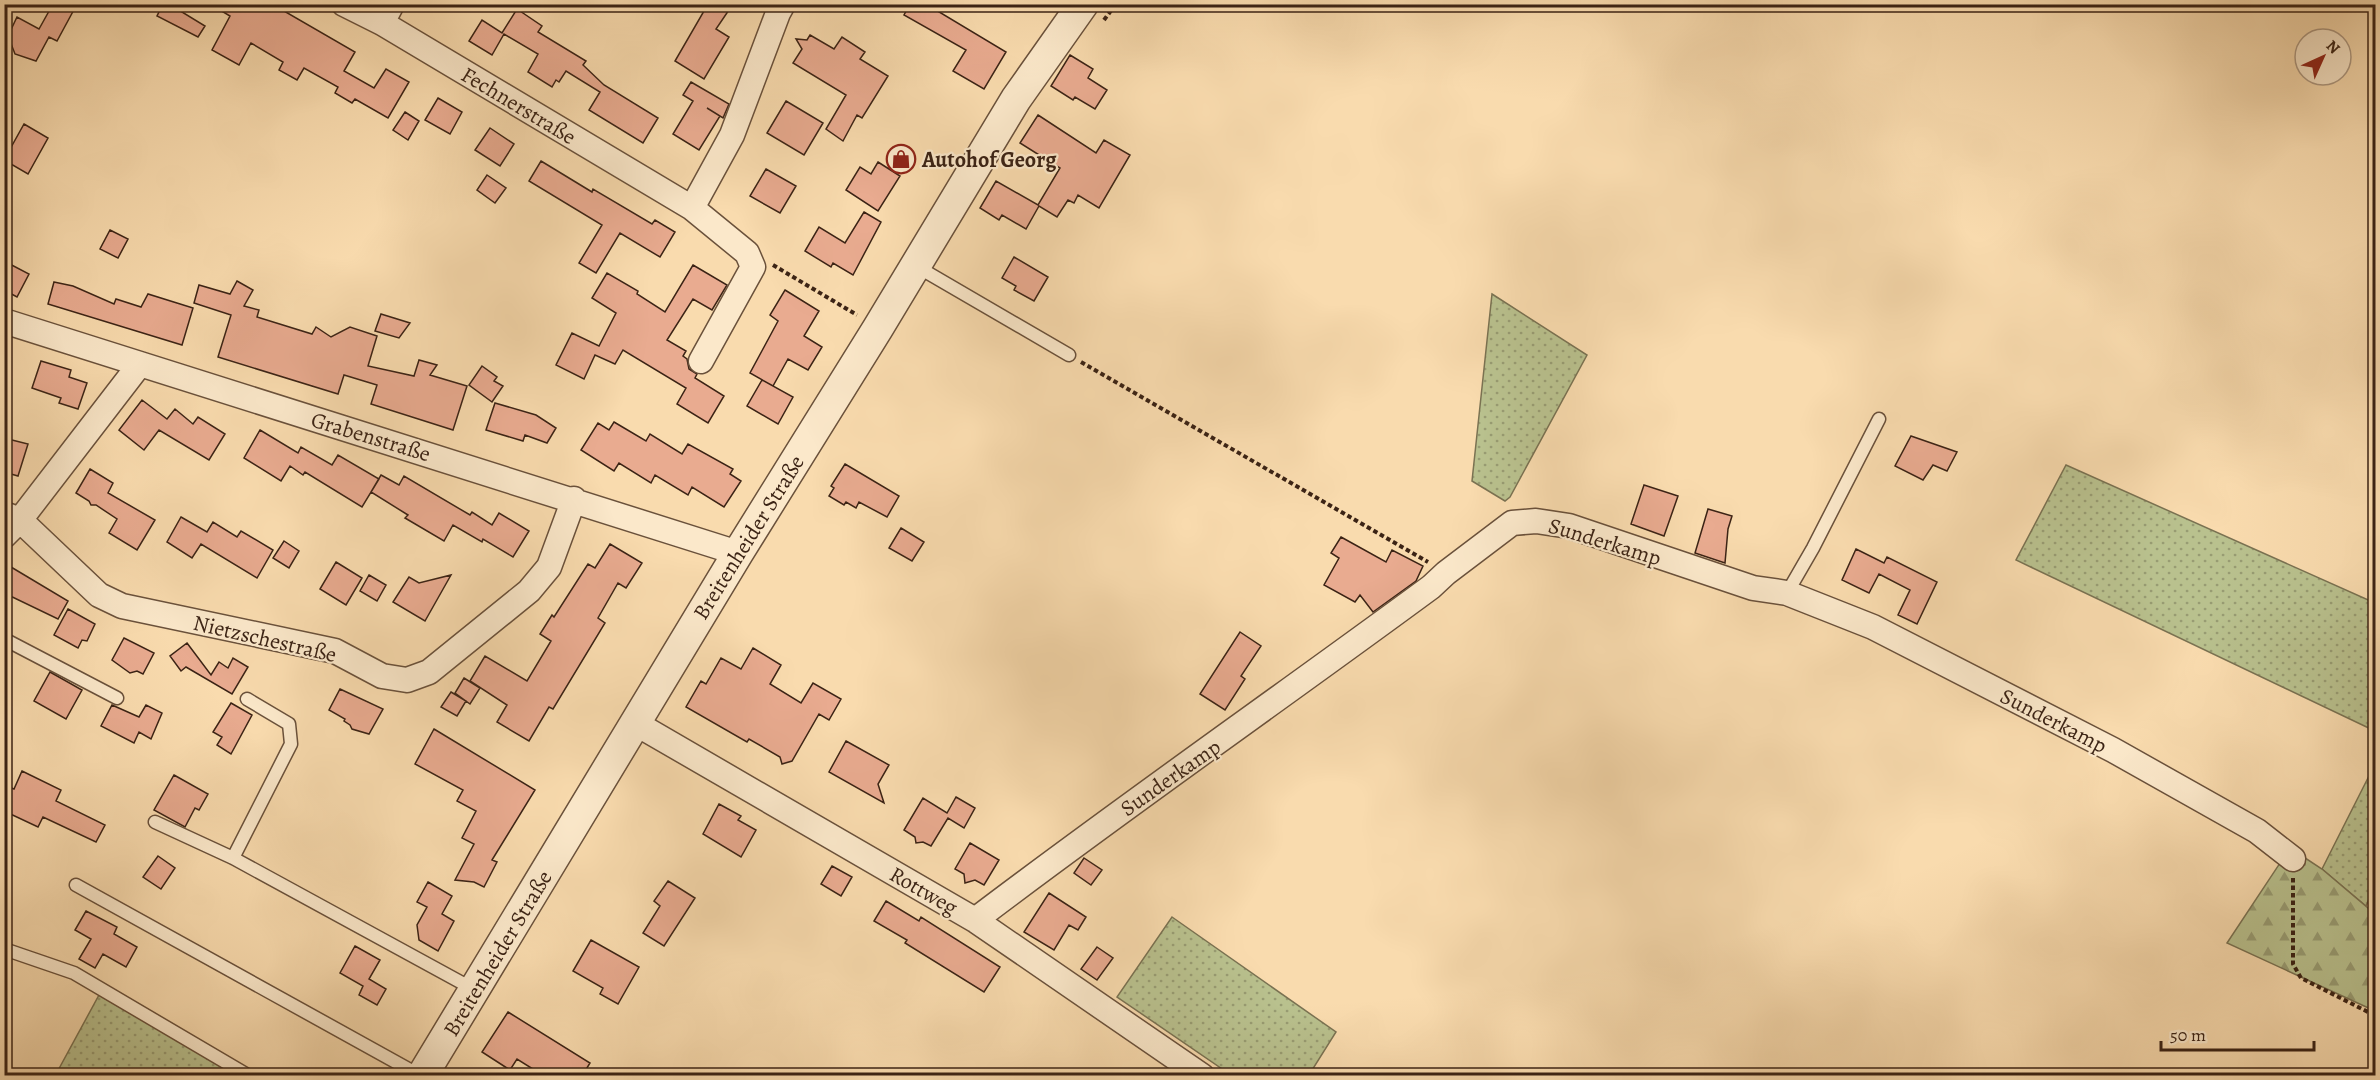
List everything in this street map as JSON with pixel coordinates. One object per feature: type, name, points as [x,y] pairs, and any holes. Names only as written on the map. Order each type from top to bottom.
[{"type":"street","name":"Fechnerstraße","points":[[344,4],[387,14],[692,208],[747,253],[753,267]]},
{"type":"street","points":[[692,208],[732,135],[783,4]]},
{"type":"street","name":"Breitenheider Straße","points":[[422,1076],[1016,99],[1083,4]]},
{"type":"street","points":[[701,361],[753,267]]},
{"type":"street","name":"Grabenstraße","points":[[4,321],[738,553]]},
{"type":"street","points":[[10,523],[140,364]]},
{"type":"street","name":"Nietzschestraße","points":[[10,523],[99,595],[122,606],[335,651],[382,676],[407,680],[429,672],[529,591],[549,567],[574,500]]},
{"type":"street","name":"Sunderkamp","points":[[975,920],[1067,850],[1431,588],[1446,573],[1512,523],[1536,521],[1569,526],[1753,588],[1786,592],[1873,627],[2113,750],[2257,831],[2293,866]]},
{"type":"street","name":"Rottweg","points":[[635,723],[975,920],[1202,1076]]},
{"type":"lane","points":[[916,266],[1069,355]]},
{"type":"lane","points":[[1786,592],[1813,549],[1879,419]]},
{"type":"lane","points":[[4,639],[117,698]]},
{"type":"lane","points":[[233,858],[291,744],[289,724],[247,699]]},
{"type":"lane","points":[[155,822],[233,858],[475,990]]},
{"type":"lane","points":[[76,885],[422,1076]]},
{"type":"lane","points":[[4,949],[74,973],[249,1076]]},
{"type":"path","points":[[753,267],[773,265],[878,328]]},
{"type":"path","points":[[1069,355],[1446,573]]},
{"type":"path","points":[[2293,866],[2293,964],[2301,978],[2376,1016]]},
{"type":"green space","points":[[1492,294],[1587,355],[1510,497],[1505,501],[1472,481]]},
{"type":"green space","points":[[2066,465],[2375,603],[2375,731],[2016,560]]},
{"type":"green space","points":[[2375,764],[2375,885],[2366,906],[2322,869]]},
{"type":"green space","points":[[2290,848],[2322,869],[2375,914],[2375,1011],[2227,943]]},
{"type":"green space","points":[[1172,917],[1336,1032],[1309,1075],[1231,1075],[1117,997]]},
{"type":"green space","points":[[99,995],[238,1075],[55,1076]]},
{"type":"building","points":[[53,4],[77,4],[57,41],[49,37],[36,61],[15,54],[8,36],[17,17],[39,29]]},
{"type":"building","points":[[163,4],[169,4],[205,26],[198,37],[157,16]]},
{"type":"building","points":[[210,4],[272,4],[355,52],[344,71],[374,88],[386,69],[409,82],[388,118],[355,99],[352,103],[335,93],[338,87],[304,68],[297,80],[279,70],[283,62],[251,43],[239,65],[212,50],[230,16]]},
{"type":"building","points":[[708,4],[733,4],[716,29],[729,37],[704,79],[675,61]]},
{"type":"building","points":[[910,4],[926,4],[1006,52],[984,89],[953,71],[966,50],[904,15]]},
{"type":"building","points":[[517,9],[542,26],[538,32],[586,61],[583,65],[604,85],[658,118],[643,143],[589,110],[600,92],[566,71],[559,82],[556,80],[552,87],[528,72],[538,54],[504,34],[492,55],[469,41],[482,20],[502,33]]},
{"type":"building","points":[[810,35],[834,49],[842,37],[865,52],[860,59],[888,76],[862,118],[857,115],[843,141],[826,129],[846,95],[793,63],[802,49],[796,39],[807,40]]},
{"type":"building","points":[[1070,55],[1093,69],[1088,78],[1107,90],[1095,109],[1075,97],[1073,100],[1051,86]]},
{"type":"building","points":[[691,82],[729,104],[723,118],[720,116],[699,150],[673,134],[693,101],[683,95]]},
{"type":"building","points":[[438,98],[462,112],[450,134],[425,120]]},
{"type":"building","points":[[786,101],[823,123],[804,155],[767,133]]},
{"type":"building","points":[[405,112],[419,121],[408,140],[393,130]]},
{"type":"building","points":[[1038,115],[1096,153],[1104,140],[1130,155],[1099,208],[1078,195],[1074,203],[1068,200],[1057,217],[1039,206],[1026,229],[1002,215],[999,220],[980,208],[996,181],[1038,205],[1060,168],[1020,143]]},
{"type":"building","points":[[24,124],[48,138],[28,174],[4,160]]},
{"type":"building","points":[[490,128],[514,144],[500,166],[475,150]]},
{"type":"building","points":[[541,161],[652,224],[655,220],[675,232],[660,257],[620,233],[596,273],[579,263],[602,225],[529,181]]},
{"type":"building","points":[[878,162],[900,176],[878,211],[846,190],[860,167],[871,174]]},
{"type":"building","points":[[766,169],[796,186],[780,213],[750,196]]},
{"type":"building","points":[[487,175],[506,188],[495,203],[477,190]]},
{"type":"building","points":[[864,212],[881,222],[853,275],[833,263],[831,267],[805,251],[819,227],[845,243]]},
{"type":"building","points":[[110,230],[128,239],[118,258],[100,249]]},
{"type":"building","points":[[1014,257],[1048,277],[1034,301],[1014,290],[1016,286],[1002,278]]},
{"type":"building","points":[[4,261],[29,274],[17,297],[4,290]]},
{"type":"building","points":[[693,265],[727,285],[712,310],[693,299],[667,340],[686,351],[683,356],[687,359],[689,369],[697,374],[695,378],[724,396],[708,423],[677,404],[686,388],[623,350],[615,364],[595,355],[584,379],[556,365],[572,333],[599,346],[616,313],[592,298],[607,273],[638,291],[637,294],[665,312]]},
{"type":"building","points":[[237,281],[253,290],[244,306],[259,310],[257,317],[312,334],[316,327],[331,337],[350,327],[377,336],[368,366],[414,376],[419,360],[437,365],[430,375],[467,386],[453,430],[371,404],[377,385],[344,375],[338,394],[218,357],[231,315],[194,303],[199,285],[230,294]]},
{"type":"building","points":[[54,282],[73,286],[114,304],[116,299],[141,307],[148,294],[193,308],[182,345],[48,304]]},
{"type":"building","points":[[785,290],[819,311],[804,336],[822,347],[808,370],[788,359],[773,386],[750,373],[778,321],[770,315]]},
{"type":"building","points":[[381,314],[410,323],[399,338],[375,331]]},
{"type":"building","points":[[41,361],[71,370],[69,377],[87,383],[78,409],[59,403],[61,398],[32,388]]},
{"type":"building","points":[[482,366],[497,377],[494,381],[503,386],[492,402],[469,385]]},
{"type":"building","points":[[762,380],[793,397],[778,424],[747,406]]},
{"type":"building","points":[[142,400],[167,419],[175,409],[193,424],[198,417],[225,434],[209,460],[159,430],[144,450],[119,430]]},
{"type":"building","points":[[495,403],[536,415],[556,428],[547,443],[525,435],[523,441],[486,430]]},
{"type":"building","points":[[614,422],[646,441],[650,434],[682,454],[688,444],[733,469],[730,474],[741,481],[724,507],[692,487],[688,495],[655,475],[651,483],[619,463],[614,471],[581,450],[598,423],[609,430]]},
{"type":"building","points":[[260,430],[298,453],[301,447],[332,465],[338,455],[379,479],[362,507],[305,472],[303,475],[290,466],[281,481],[244,458]]},
{"type":"building","points":[[1911,436],[1957,452],[1947,471],[1933,465],[1923,480],[1895,466]]},
{"type":"building","points":[[4,438],[28,444],[18,476],[4,472]]},
{"type":"building","points":[[845,464],[899,496],[887,517],[859,502],[856,508],[846,502],[844,505],[829,496],[834,488],[831,486]]},
{"type":"building","points":[[90,469],[113,483],[108,493],[155,520],[137,550],[109,533],[117,519],[96,505],[91,505],[89,501],[76,493]]},
{"type":"building","points":[[381,475],[399,485],[404,476],[470,515],[472,512],[492,525],[499,513],[529,531],[513,557],[453,525],[444,541],[405,518],[408,515],[371,492]]},
{"type":"building","points":[[1644,485],[1678,496],[1664,536],[1631,524]]},
{"type":"building","points":[[1708,509],[1732,516],[1728,529],[1725,563],[1695,553]]},
{"type":"building","points":[[181,517],[207,532],[213,522],[237,537],[241,531],[273,550],[257,578],[201,544],[192,558],[167,542]]},
{"type":"building","points":[[901,528],[924,542],[912,561],[889,548]]},
{"type":"building","points":[[1341,537],[1386,562],[1392,550],[1423,566],[1416,581],[1373,612],[1360,595],[1355,602],[1324,585],[1339,558],[1331,553]]},
{"type":"building","points":[[284,541],[299,551],[289,568],[273,558]]},
{"type":"building","points":[[610,544],[642,563],[626,588],[618,583],[598,618],[605,623],[553,709],[549,707],[529,741],[497,722],[507,705],[470,681],[485,656],[527,681],[551,641],[540,634],[552,615],[554,617],[588,564],[595,568]]},
{"type":"building","points":[[1856,549],[1884,563],[1887,557],[1937,582],[1917,624],[1898,615],[1910,590],[1879,574],[1869,593],[1842,580]]},
{"type":"building","points":[[336,562],[362,578],[346,605],[320,589]]},
{"type":"building","points":[[11,567],[68,601],[58,619],[4,593],[4,579]]},
{"type":"building","points":[[369,575],[386,585],[377,601],[360,591]]},
{"type":"building","points":[[451,575],[425,621],[393,602],[409,577],[419,583]]},
{"type":"building","points":[[68,609],[95,624],[87,641],[82,640],[78,648],[54,635]]},
{"type":"building","points":[[1240,632],[1261,646],[1241,676],[1245,679],[1225,710],[1200,694]]},
{"type":"building","points":[[124,638],[154,653],[143,674],[137,671],[130,673],[112,660]]},
{"type":"building","points":[[187,643],[211,675],[219,662],[228,668],[233,658],[248,667],[232,694],[186,667],[181,671],[170,656]]},
{"type":"building","points":[[753,648],[781,665],[770,684],[801,703],[813,683],[841,699],[829,720],[819,714],[792,761],[782,764],[780,757],[749,739],[747,742],[686,707],[701,681],[706,684],[721,658],[741,669]]},
{"type":"building","points":[[50,672],[82,690],[66,719],[34,701]]},
{"type":"building","points":[[464,678],[480,688],[470,704],[455,693]]},
{"type":"building","points":[[340,689],[383,709],[369,734],[352,729],[344,721],[345,719],[329,710]]},
{"type":"building","points":[[451,692],[466,701],[457,716],[441,707]]},
{"type":"building","points":[[231,703],[252,715],[231,754],[217,745],[222,737],[213,732]]},
{"type":"building","points":[[112,705],[139,717],[146,705],[162,713],[151,739],[139,732],[134,743],[101,726]]},
{"type":"building","points":[[434,729],[535,790],[492,860],[497,862],[484,887],[474,882],[455,880],[474,844],[462,838],[476,811],[457,801],[463,790],[415,764]]},
{"type":"building","points":[[846,741],[889,765],[878,784],[884,803],[829,772]]},
{"type":"building","points":[[22,771],[61,790],[56,801],[105,825],[96,842],[43,817],[38,827],[4,811],[4,785],[14,789]]},
{"type":"building","points":[[174,775],[208,794],[199,810],[195,808],[185,827],[154,810]]},
{"type":"building","points":[[956,797],[975,808],[964,828],[948,818],[931,846],[923,842],[916,843],[915,837],[904,830],[923,798],[947,813]]},
{"type":"building","points":[[719,804],[741,816],[738,820],[756,830],[741,857],[703,834]]},
{"type":"building","points":[[970,843],[999,860],[984,885],[975,880],[965,883],[964,874],[955,869]]},
{"type":"building","points":[[158,856],[175,868],[161,889],[143,877]]},
{"type":"building","points":[[1084,858],[1102,870],[1091,885],[1074,873]]},
{"type":"building","points":[[832,866],[852,877],[841,896],[821,884]]},
{"type":"building","points":[[668,881],[695,898],[664,946],[643,933],[660,906],[654,901]]},
{"type":"building","points":[[428,882],[452,896],[442,914],[454,921],[438,951],[419,940],[417,925],[427,907],[417,902]]},
{"type":"building","points":[[1049,893],[1086,917],[1078,930],[1069,925],[1054,950],[1024,932]]},
{"type":"building","points":[[886,901],[919,921],[921,917],[1000,967],[984,992],[905,943],[907,940],[874,921]]},
{"type":"building","points":[[86,911],[117,927],[114,934],[137,947],[126,967],[103,954],[95,968],[79,959],[91,939],[75,930]]},
{"type":"building","points":[[591,940],[639,967],[618,1004],[600,994],[603,988],[573,971]]},
{"type":"building","points":[[355,946],[380,960],[369,979],[386,989],[377,1005],[359,995],[363,986],[340,973]]},
{"type":"building","points":[[1097,947],[1113,958],[1097,980],[1081,969]]},
{"type":"building","points":[[508,1012],[590,1063],[582,1076],[544,1076],[517,1059],[510,1070],[482,1052]]},
{"type":"place","name":"Autohof Georg","points":[[901,159]]}]
